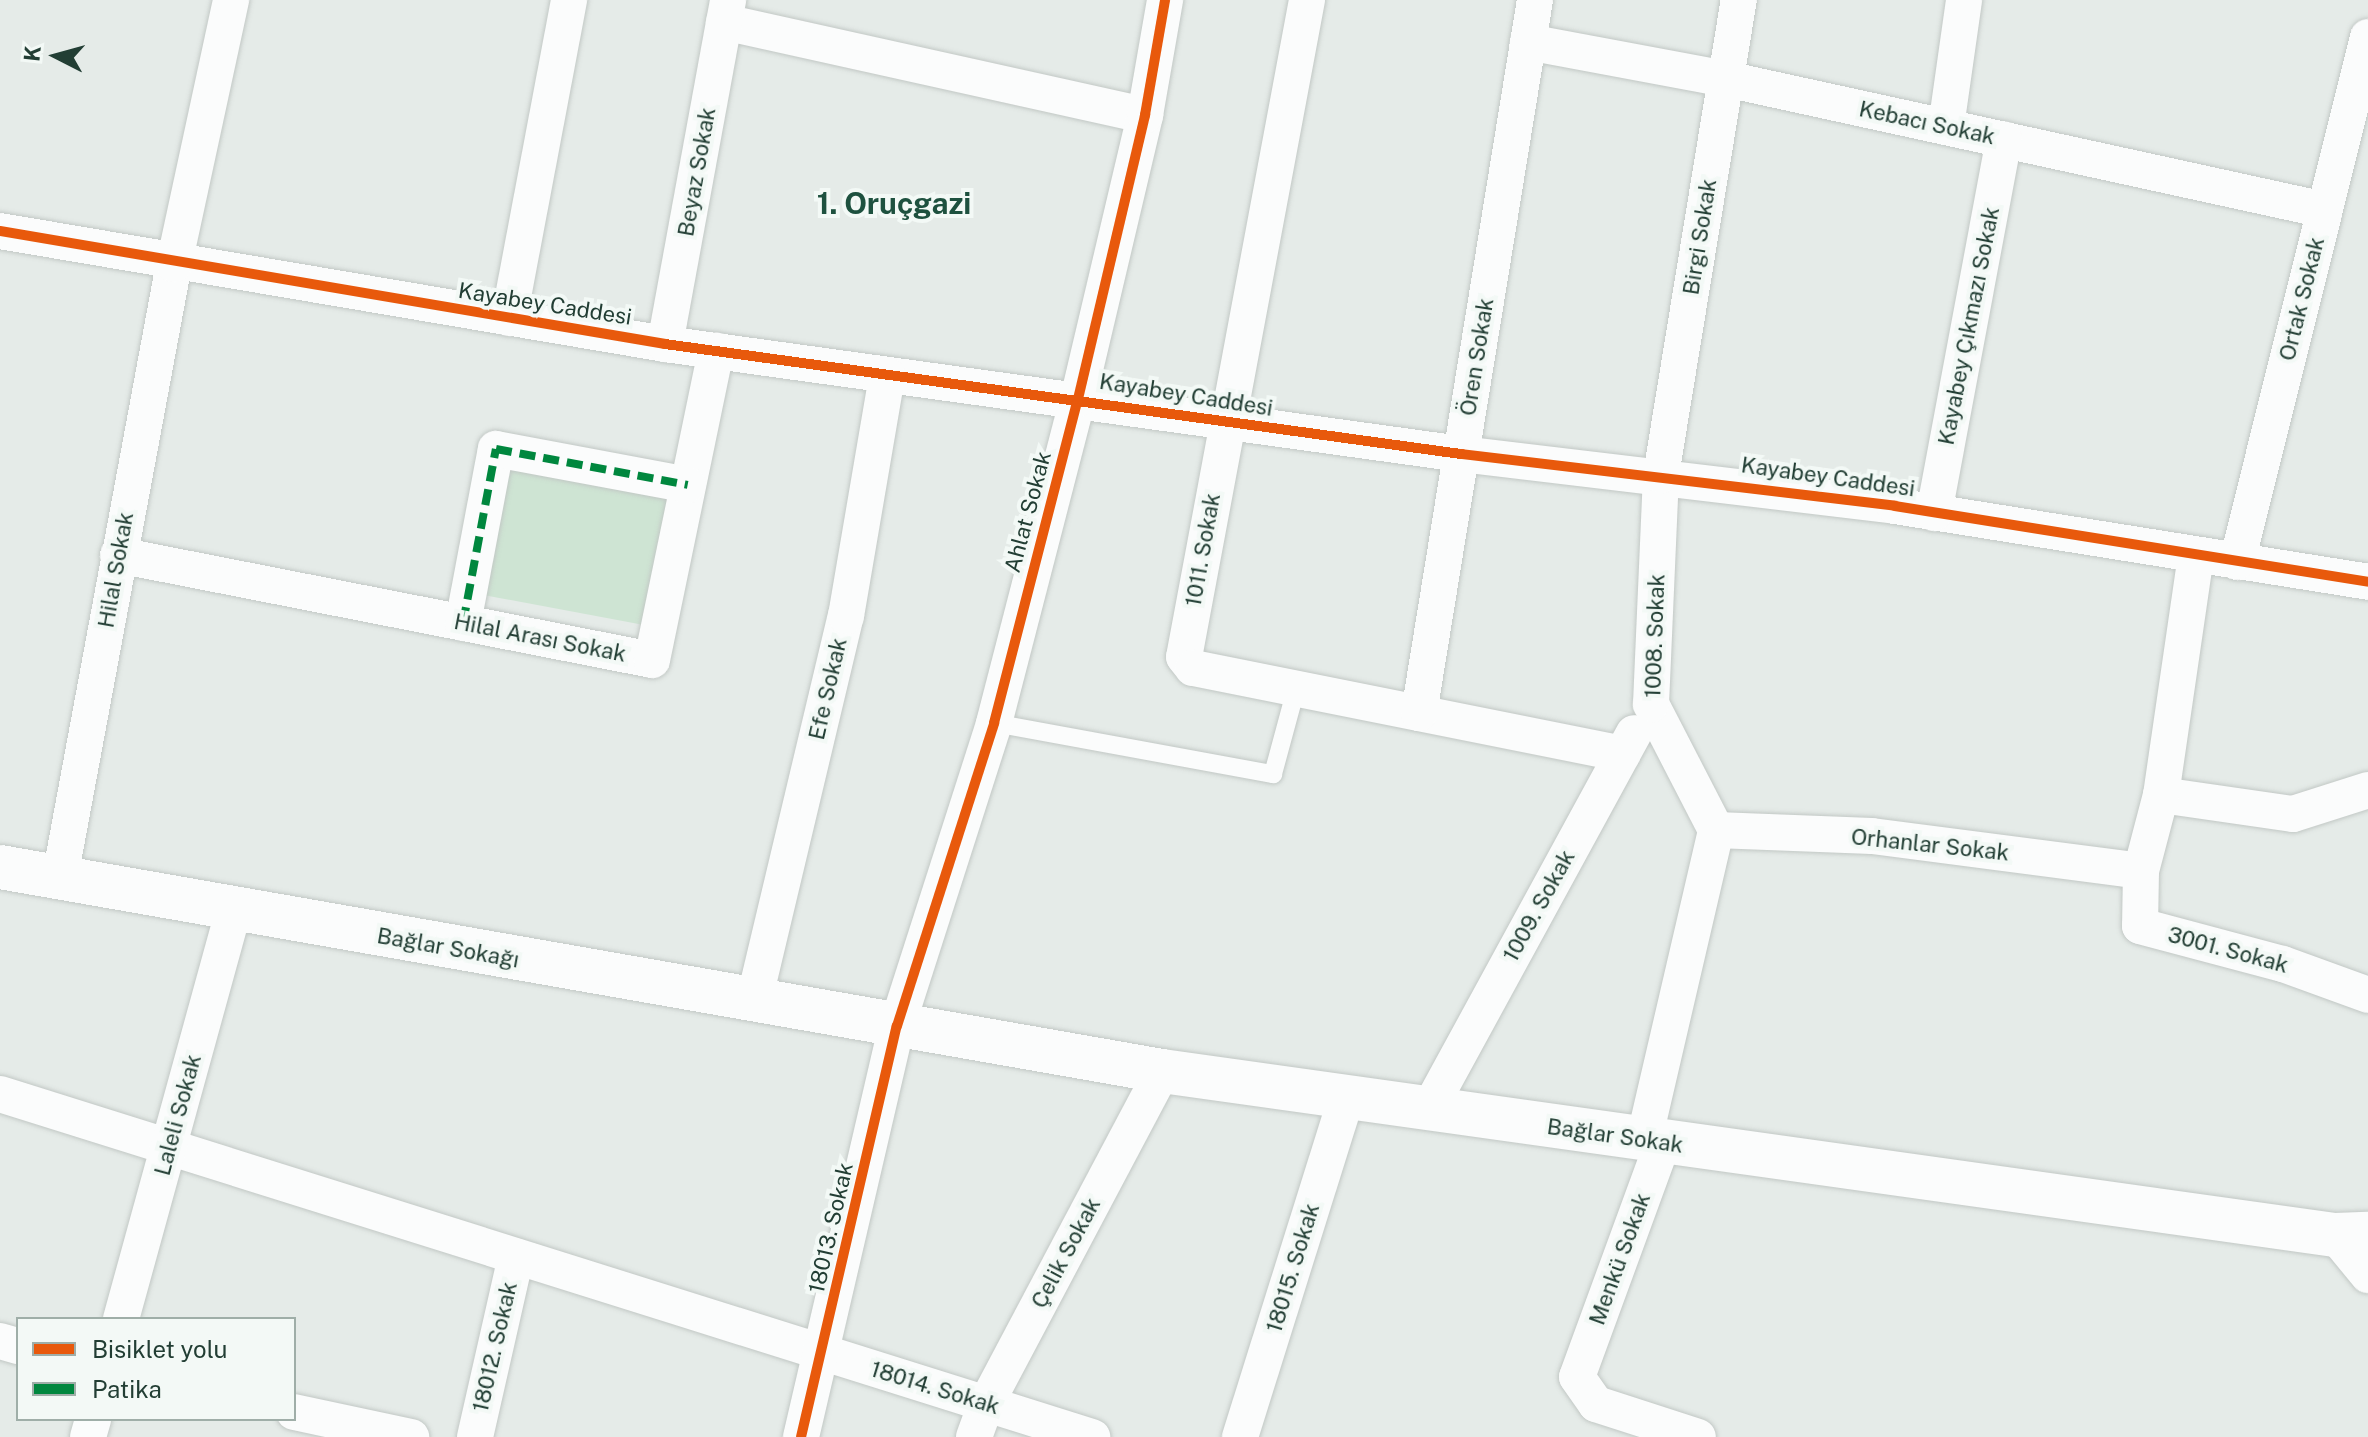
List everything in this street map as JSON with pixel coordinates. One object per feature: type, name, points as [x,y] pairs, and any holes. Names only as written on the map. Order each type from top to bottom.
[{"type":"main road","name":"Bağlar Sokağı","points":[[0,867],[897,1026]]},
{"type":"main road","name":"Bağlar Sokak","points":[[897,1026],[1346,1099],[2352,1235]]},
{"type":"street","name":"Hilal Sokak","points":[[60,877],[174,264],[231,0]]},
{"type":"street","points":[[509,318],[569,0]]},
{"type":"street","name":"Ahlat Sokak","points":[[897,1026],[994,723],[1078,399],[1145,115],[1165,0]]},
{"type":"street","name":"1011. Sokak","points":[[1307,0],[1225,422],[1184,657],[1193,668],[1622,754]]},
{"type":"street","name":"Ören Sokak","points":[[1419,713],[1535,0]]},
{"type":"street","name":"Birgi Sokak","points":[[1661,475],[1739,0]]},
{"type":"street","points":[[1946,127],[1964,0]]},
{"type":"street","points":[[726,11],[1145,115]]},
{"type":"street","name":"Beyaz Sokak","points":[[665,344],[726,11]]},
{"type":"street","name":"Ortak Sokak","points":[[2237,562],[2368,37]]},
{"type":"street","name":"Kebacı Sokak","points":[[1528,42],[1726,79],[2325,210]]},
{"type":"street","name":"Kayabey Çıkmazı Sokak","points":[[1934,513],[2004,140]]},
{"type":"street","name":"Kayabey Caddesi","points":[[0,231],[174,264],[665,344],[1461,454],[1661,475],[1934,513],[2368,582]]},
{"type":"street","name":"Hilal Arası Sokak","points":[[118,555],[652,660],[716,351]]},
{"type":"street","name":"Efe Sokak","points":[[754,1001],[846,616],[887,375]]},
{"type":"street","points":[[463,623],[496,449],[688,485]]},
{"type":"street","name":"1008. Sokak","points":[[1661,475],[1651,704],[1716,830]]},
{"type":"street","points":[[2141,871],[2161,795],[2196,556]]},
{"type":"street","name":"1009. Sokak","points":[[1429,1109],[1651,704]]},
{"type":"street","points":[[2161,795],[2293,814],[2368,790]]},
{"type":"street","points":[[1654,1141],[1716,830]]},
{"type":"street","name":"Orhanlar Sokak","points":[[1716,830],[1872,836],[2141,871]]},
{"type":"street","name":"3001. Sokak","points":[[2141,871],[2140,926],[2283,964],[2368,995]]},
{"type":"street","name":"Laleli Sokak","points":[[122,1317],[234,910]]},
{"type":"street","name":"18013. Sokak","points":[[801,1437],[823,1354],[897,1026]]},
{"type":"street","name":"Çelik Sokak","points":[[980,1420],[1162,1071]]},
{"type":"street","name":"18014. Sokak","points":[[0,1094],[823,1354],[980,1420],[1092,1437]]},
{"type":"street","name":"18015. Sokak","points":[[1240,1437],[1346,1099]]},
{"type":"street","name":"Menkü Sokak","points":[[1654,1141],[1577,1377],[1596,1404],[1698,1437]]},
{"type":"street","name":"Bağlar Sokak","points":[[2352,1235],[2368,1275]]},
{"type":"street","name":"18012. Sokak","points":[[475,1437],[516,1257]]},
{"type":"street","points":[[296,1412],[411,1437]]},
{"type":"lane","points":[[994,723],[1273,774],[1296,689]]},
{"type":"green space","points":[[503,463],[669,495],[644,625],[478,594]]},
{"type":"marked path","points":[[463,623],[496,449],[688,485]]},
{"type":"cycle path","points":[[801,1437],[897,1026],[994,723],[1078,399],[1145,115],[1165,0]]},
{"type":"cycle path","points":[[0,231],[665,344],[1461,454],[1895,506],[2368,582]]},
{"type":"district","name":"1. Oruçgazi","points":[[894,203]]}]
